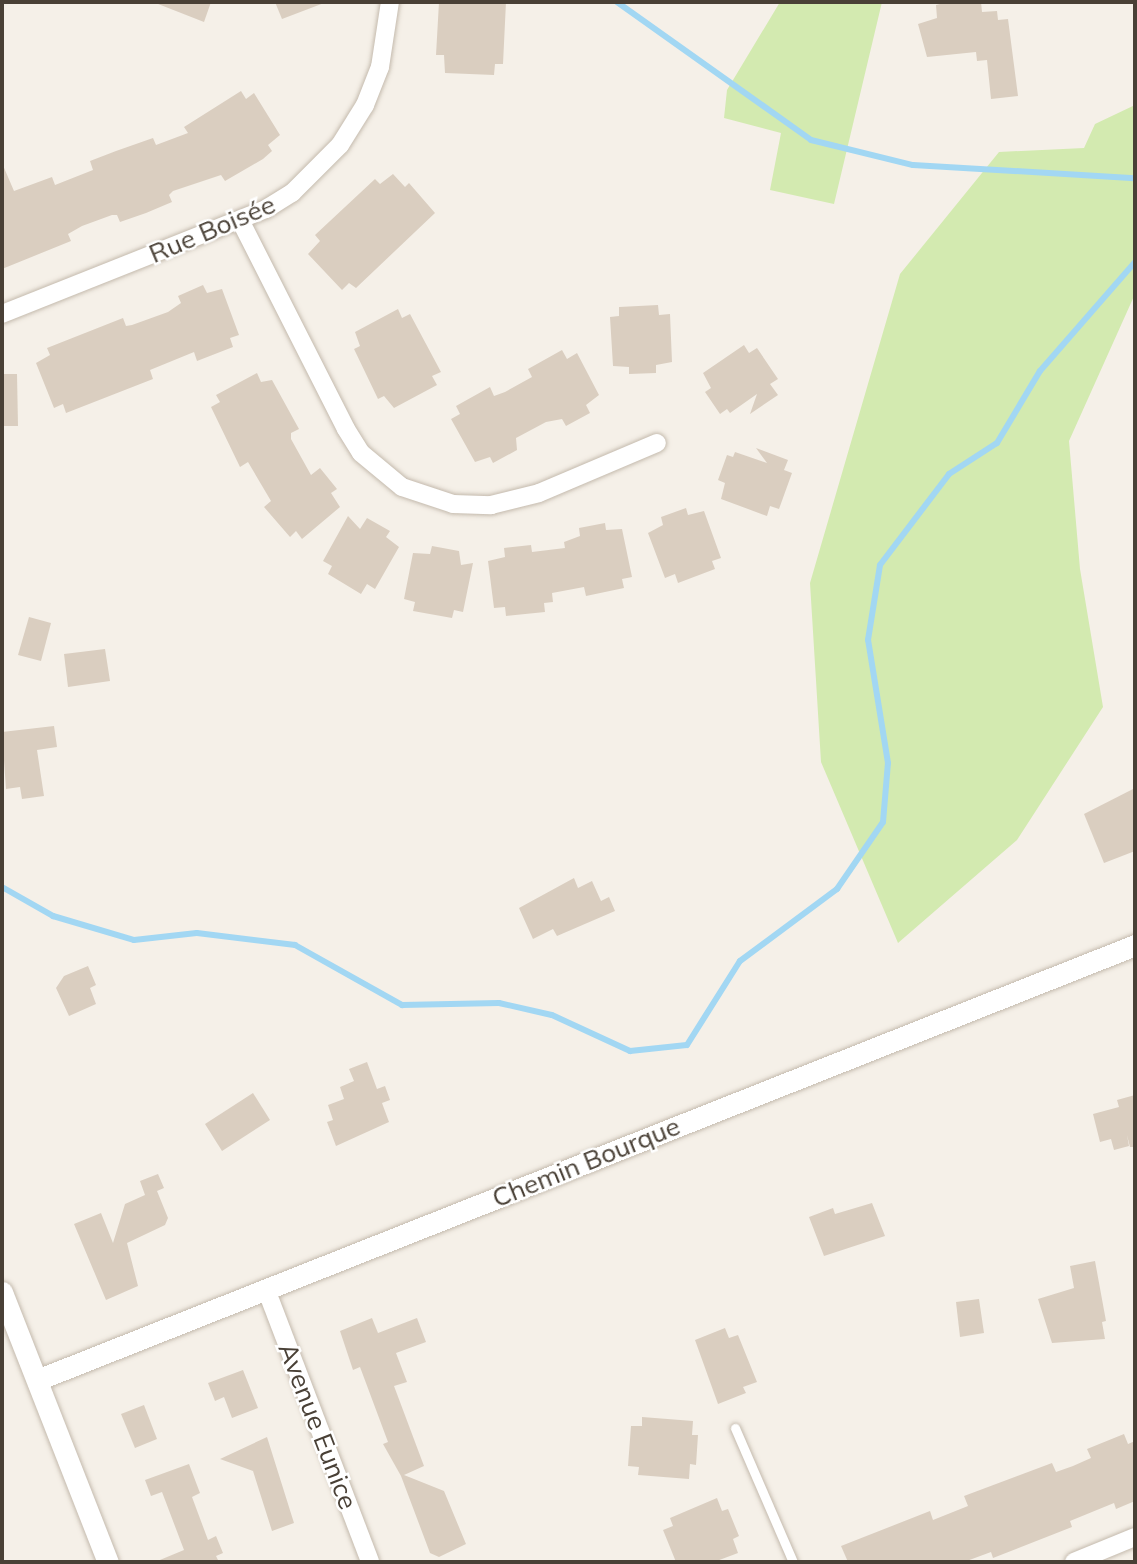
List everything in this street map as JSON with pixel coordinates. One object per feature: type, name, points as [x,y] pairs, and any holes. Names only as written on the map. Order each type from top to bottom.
[{"type":"street","name":"Rue Boisée","points":[[2,314],[240,219],[279,202],[301,186],[354,127],[380,67],[390,2]]},
{"type":"street","points":[[240,219],[346,429],[361,453],[402,487],[426,498],[471,506],[515,501],[657,443]]},
{"type":"street","name":"Chemin Bourque","points":[[37,1380],[1135,945]]},
{"type":"street","name":"Avenue Eunice","points":[[266,1289],[370,1562]]},
{"type":"street","points":[[2,1292],[108,1562]]},
{"type":"street","points":[[1074,1562],[1135,1537]]},
{"type":"lane","points":[[735,1428],[793,1562]]},
{"type":"green space","points":[[780,2],[882,2],[834,204],[770,190],[781,133],[724,118],[727,90]]},
{"type":"green space","points":[[1135,105],[1135,294],[1069,441],[1080,569],[1103,707],[1017,840],[898,943],[821,762],[810,583],[900,274],[999,152],[1084,148],[1095,124]]},
{"type":"building","points":[[153,2],[211,2],[204,22]]},
{"type":"building","points":[[275,2],[324,2],[324,3],[282,19]]},
{"type":"building","points":[[439,2],[506,2],[503,64],[495,64],[494,75],[445,73],[444,55],[436,55]]},
{"type":"building","points":[[948,2],[981,2],[982,12],[997,11],[998,20],[1008,19],[1018,96],[991,99],[987,60],[977,61],[976,52],[927,57],[918,24],[937,18],[936,5]]},
{"type":"building","points":[[241,91],[246,99],[254,93],[280,135],[268,145],[272,151],[263,159],[225,181],[221,175],[173,191],[169,195],[172,202],[146,213],[120,222],[117,215],[112,215],[82,226],[68,234],[71,241],[2,269],[2,163],[14,191],[52,177],[55,185],[93,170],[90,161],[153,138],[156,145],[188,133],[184,127]]},
{"type":"building","points":[[393,174],[405,187],[409,183],[435,213],[356,288],[349,283],[342,290],[308,254],[320,241],[315,235],[375,179],[380,184]]},
{"type":"building","points":[[203,285],[207,293],[222,289],[239,335],[230,338],[233,347],[197,361],[194,352],[150,370],[153,379],[66,413],[63,404],[54,408],[36,363],[50,355],[47,348],[123,318],[126,326],[168,312],[181,303],[178,296]]},
{"type":"building","points":[[658,305],[659,315],[670,314],[672,362],[656,365],[656,373],[629,374],[629,367],[613,366],[610,317],[619,316],[619,307]]},
{"type":"building","points":[[398,309],[402,318],[410,314],[441,372],[432,376],[437,385],[394,408],[384,396],[378,399],[354,349],[360,346],[355,332]]},
{"type":"building","points":[[744,345],[749,353],[757,348],[778,379],[770,384],[778,395],[750,414],[757,394],[730,413],[727,409],[720,414],[705,392],[711,388],[703,373]]},
{"type":"building","points":[[562,350],[567,359],[577,353],[599,395],[586,405],[590,413],[566,426],[562,419],[546,422],[516,438],[517,450],[493,463],[490,457],[475,462],[451,419],[460,414],[456,406],[490,387],[494,396],[505,392],[532,377],[528,369]]},
{"type":"building","points":[[257,373],[261,382],[272,380],[299,429],[291,433],[291,439],[311,475],[320,468],[337,489],[331,493],[340,507],[302,539],[296,531],[290,537],[264,507],[271,501],[248,462],[240,467],[211,407],[220,402],[216,395]]},
{"type":"building","points":[[2,374],[17,374],[18,426],[2,426]]},
{"type":"building","points":[[756,448],[788,460],[784,470],[792,473],[779,509],[770,506],[767,516],[721,499],[725,483],[718,480],[727,455],[733,457],[735,452],[767,463]]},
{"type":"building","points":[[686,508],[688,515],[704,511],[721,558],[712,561],[715,569],[678,583],[675,574],[665,578],[648,533],[663,525],[661,517]]},
{"type":"building","points":[[348,516],[360,529],[367,518],[390,531],[386,537],[399,547],[375,589],[367,584],[361,594],[328,574],[332,566],[323,561]]},
{"type":"building","points":[[605,523],[606,530],[622,529],[632,577],[622,579],[624,588],[586,596],[584,587],[552,593],[553,602],[544,603],[545,612],[506,616],[505,607],[494,608],[488,561],[505,557],[504,548],[531,545],[532,552],[565,548],[564,542],[580,536],[579,528]]},
{"type":"building","points":[[432,546],[459,551],[461,565],[473,563],[463,612],[454,610],[452,618],[413,611],[415,602],[404,599],[413,553],[430,554]]},
{"type":"building","points":[[29,617],[51,623],[41,661],[18,655]]},
{"type":"building","points":[[105,649],[110,681],[68,687],[64,654]]},
{"type":"building","points":[[54,726],[57,747],[37,750],[44,796],[22,799],[20,787],[6,789],[2,732]]},
{"type":"building","points":[[1135,788],[1135,851],[1104,863],[1084,814]]},
{"type":"building","points":[[574,878],[578,888],[592,881],[601,901],[609,897],[615,911],[557,936],[553,929],[533,939],[519,908]]},
{"type":"building","points":[[88,966],[96,985],[90,988],[96,1004],[69,1016],[56,988],[64,976]]},
{"type":"building","points":[[367,1062],[377,1089],[385,1086],[390,1100],[382,1103],[389,1122],[336,1146],[327,1122],[333,1120],[328,1105],[344,1099],[340,1087],[354,1081],[349,1069]]},
{"type":"building","points":[[253,1093],[270,1120],[222,1151],[205,1124]]},
{"type":"building","points":[[1135,1095],[1135,1147],[1130,1147],[1127,1135],[1129,1146],[1114,1150],[1111,1139],[1100,1142],[1093,1114],[1119,1107],[1117,1100]]},
{"type":"building","points":[[158,1174],[164,1188],[157,1191],[168,1218],[165,1225],[127,1243],[138,1286],[106,1300],[74,1224],[101,1213],[113,1243],[125,1204],[145,1195],[140,1181]]},
{"type":"building","points":[[872,1203],[885,1236],[824,1256],[809,1217],[833,1208],[835,1214]]},
{"type":"building","points":[[1095,1261],[1106,1321],[1102,1322],[1105,1339],[1052,1343],[1038,1299],[1074,1288],[1070,1266]]},
{"type":"building","points":[[979,1299],[984,1333],[960,1337],[956,1302]]},
{"type":"building","points":[[372,1318],[378,1333],[417,1318],[426,1342],[396,1353],[407,1382],[394,1386],[424,1466],[404,1475],[444,1491],[466,1544],[439,1557],[430,1553],[401,1476],[383,1444],[388,1442],[360,1367],[353,1370],[340,1331]]},
{"type":"building","points":[[725,1328],[729,1338],[738,1335],[757,1382],[743,1387],[746,1393],[718,1404],[695,1340]]},
{"type":"building","points":[[243,1370],[258,1408],[232,1418],[224,1397],[215,1401],[208,1383]]},
{"type":"building","points":[[144,1405],[157,1439],[135,1448],[121,1414]]},
{"type":"building","points":[[642,1417],[693,1421],[692,1435],[698,1435],[696,1465],[690,1464],[689,1479],[638,1475],[639,1467],[628,1466],[631,1426],[642,1426]]},
{"type":"building","points":[[1124,1434],[1128,1444],[1135,1441],[1135,1501],[1116,1509],[1114,1503],[1070,1521],[1072,1527],[993,1558],[991,1552],[964,1562],[848,1562],[841,1546],[930,1511],[933,1520],[968,1506],[964,1496],[1052,1463],[1056,1472],[1073,1466],[1091,1458],[1087,1449]]},
{"type":"building","points":[[267,1437],[294,1523],[272,1531],[253,1471],[220,1459]]},
{"type":"building","points":[[189,1464],[200,1493],[192,1497],[208,1540],[216,1536],[223,1553],[216,1556],[219,1562],[155,1562],[184,1550],[162,1492],[151,1496],[145,1480]]},
{"type":"building","points":[[717,1498],[722,1511],[728,1509],[739,1536],[733,1539],[738,1553],[714,1562],[676,1562],[663,1530],[673,1526],[670,1518]]},
{"type":"waterway","points":[[617,2],[811,140],[913,165],[1135,178]]},
{"type":"waterway","points":[[2,887],[53,916],[134,940],[197,933],[295,945],[402,1005],[499,1003],[552,1015],[630,1051],[687,1045],[740,961],[837,889],[883,822],[888,763],[868,640],[880,565],[949,474],[997,443],[1040,371],[1135,262]]}]
